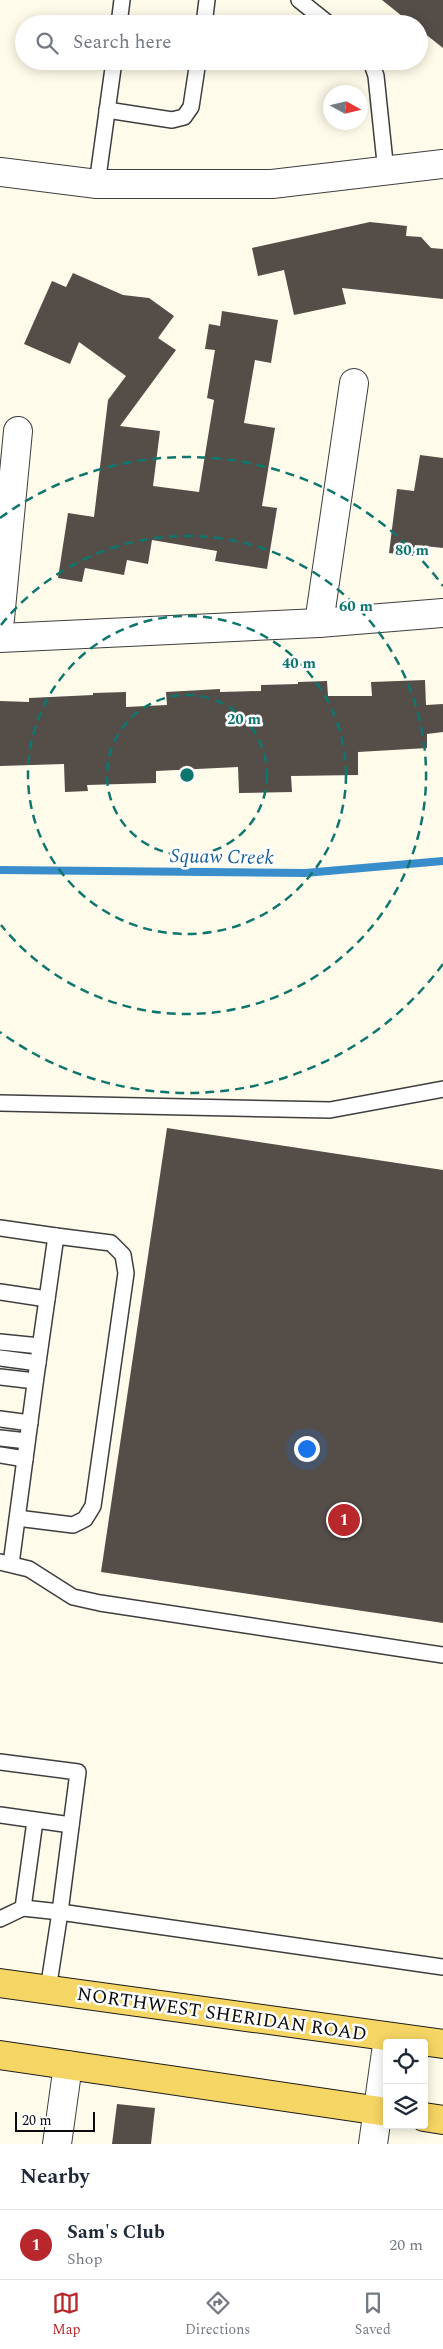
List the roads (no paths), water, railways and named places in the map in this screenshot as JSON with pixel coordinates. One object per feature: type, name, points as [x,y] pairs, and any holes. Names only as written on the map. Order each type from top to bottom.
[{"type":"main road","name":"NORTHWEST SHERIDAN ROAD","points":[[0,1983],[383,2040]]},
{"type":"main road","name":"NORTHWEST SHERIDAN ROAD","points":[[428,2043],[443,2044]]},
{"type":"main road","points":[[0,2055],[382,2111]]},
{"type":"main road","points":[[428,2118],[443,2120]]},
{"type":"street","points":[[0,172],[97,184],[272,184],[443,164]]},
{"type":"street","points":[[319,623],[354,383]]},
{"type":"street","points":[[0,619],[18,431]]},
{"type":"street","points":[[0,638],[319,623],[443,613]]},
{"type":"street","points":[[57,2144],[68,2065]]},
{"type":"street","points":[[374,2144],[382,2111],[384,2084]]},
{"type":"lane","points":[[120,15],[122,0]]},
{"type":"lane","points":[[205,15],[207,0]]},
{"type":"lane","points":[[299,0],[318,15]]},
{"type":"lane","points":[[97,184],[113,70]]},
{"type":"lane","points":[[107,110],[172,120],[184,117],[191,107],[197,70]]},
{"type":"lane","points":[[374,70],[386,172]]},
{"type":"lane","points":[[0,1103],[330,1110],[443,1089]]},
{"type":"lane","points":[[0,1228],[111,1243],[123,1255],[126,1272],[93,1506],[85,1519],[73,1525],[17,1518]]},
{"type":"lane","points":[[56,1236],[17,1518],[5,1563],[29,1569],[73,1596],[100,1603],[443,1655]]},
{"type":"lane","points":[[0,1292],[47,1299]]},
{"type":"lane","points":[[0,1342],[40,1346]]},
{"type":"lane","points":[[0,1358],[38,1363]]},
{"type":"lane","points":[[0,1377],[35,1381]]},
{"type":"lane","points":[[0,1419],[30,1422]]},
{"type":"lane","points":[[0,1438],[27,1441]]},
{"type":"lane","points":[[0,1455],[25,1459]]},
{"type":"lane","points":[[0,1762],[78,1772],[48,1990]]},
{"type":"lane","points":[[0,1816],[71,1825]]},
{"type":"lane","points":[[23,1908],[35,1821]]},
{"type":"lane","points":[[0,1919],[23,1908],[60,1912],[443,1967]]},
{"type":"waterway","name":"Squaw Creek","points":[[0,870],[305,873],[443,861]]},
{"type":"place","name":"Sam's Club","points":[[344,1520]]}]
